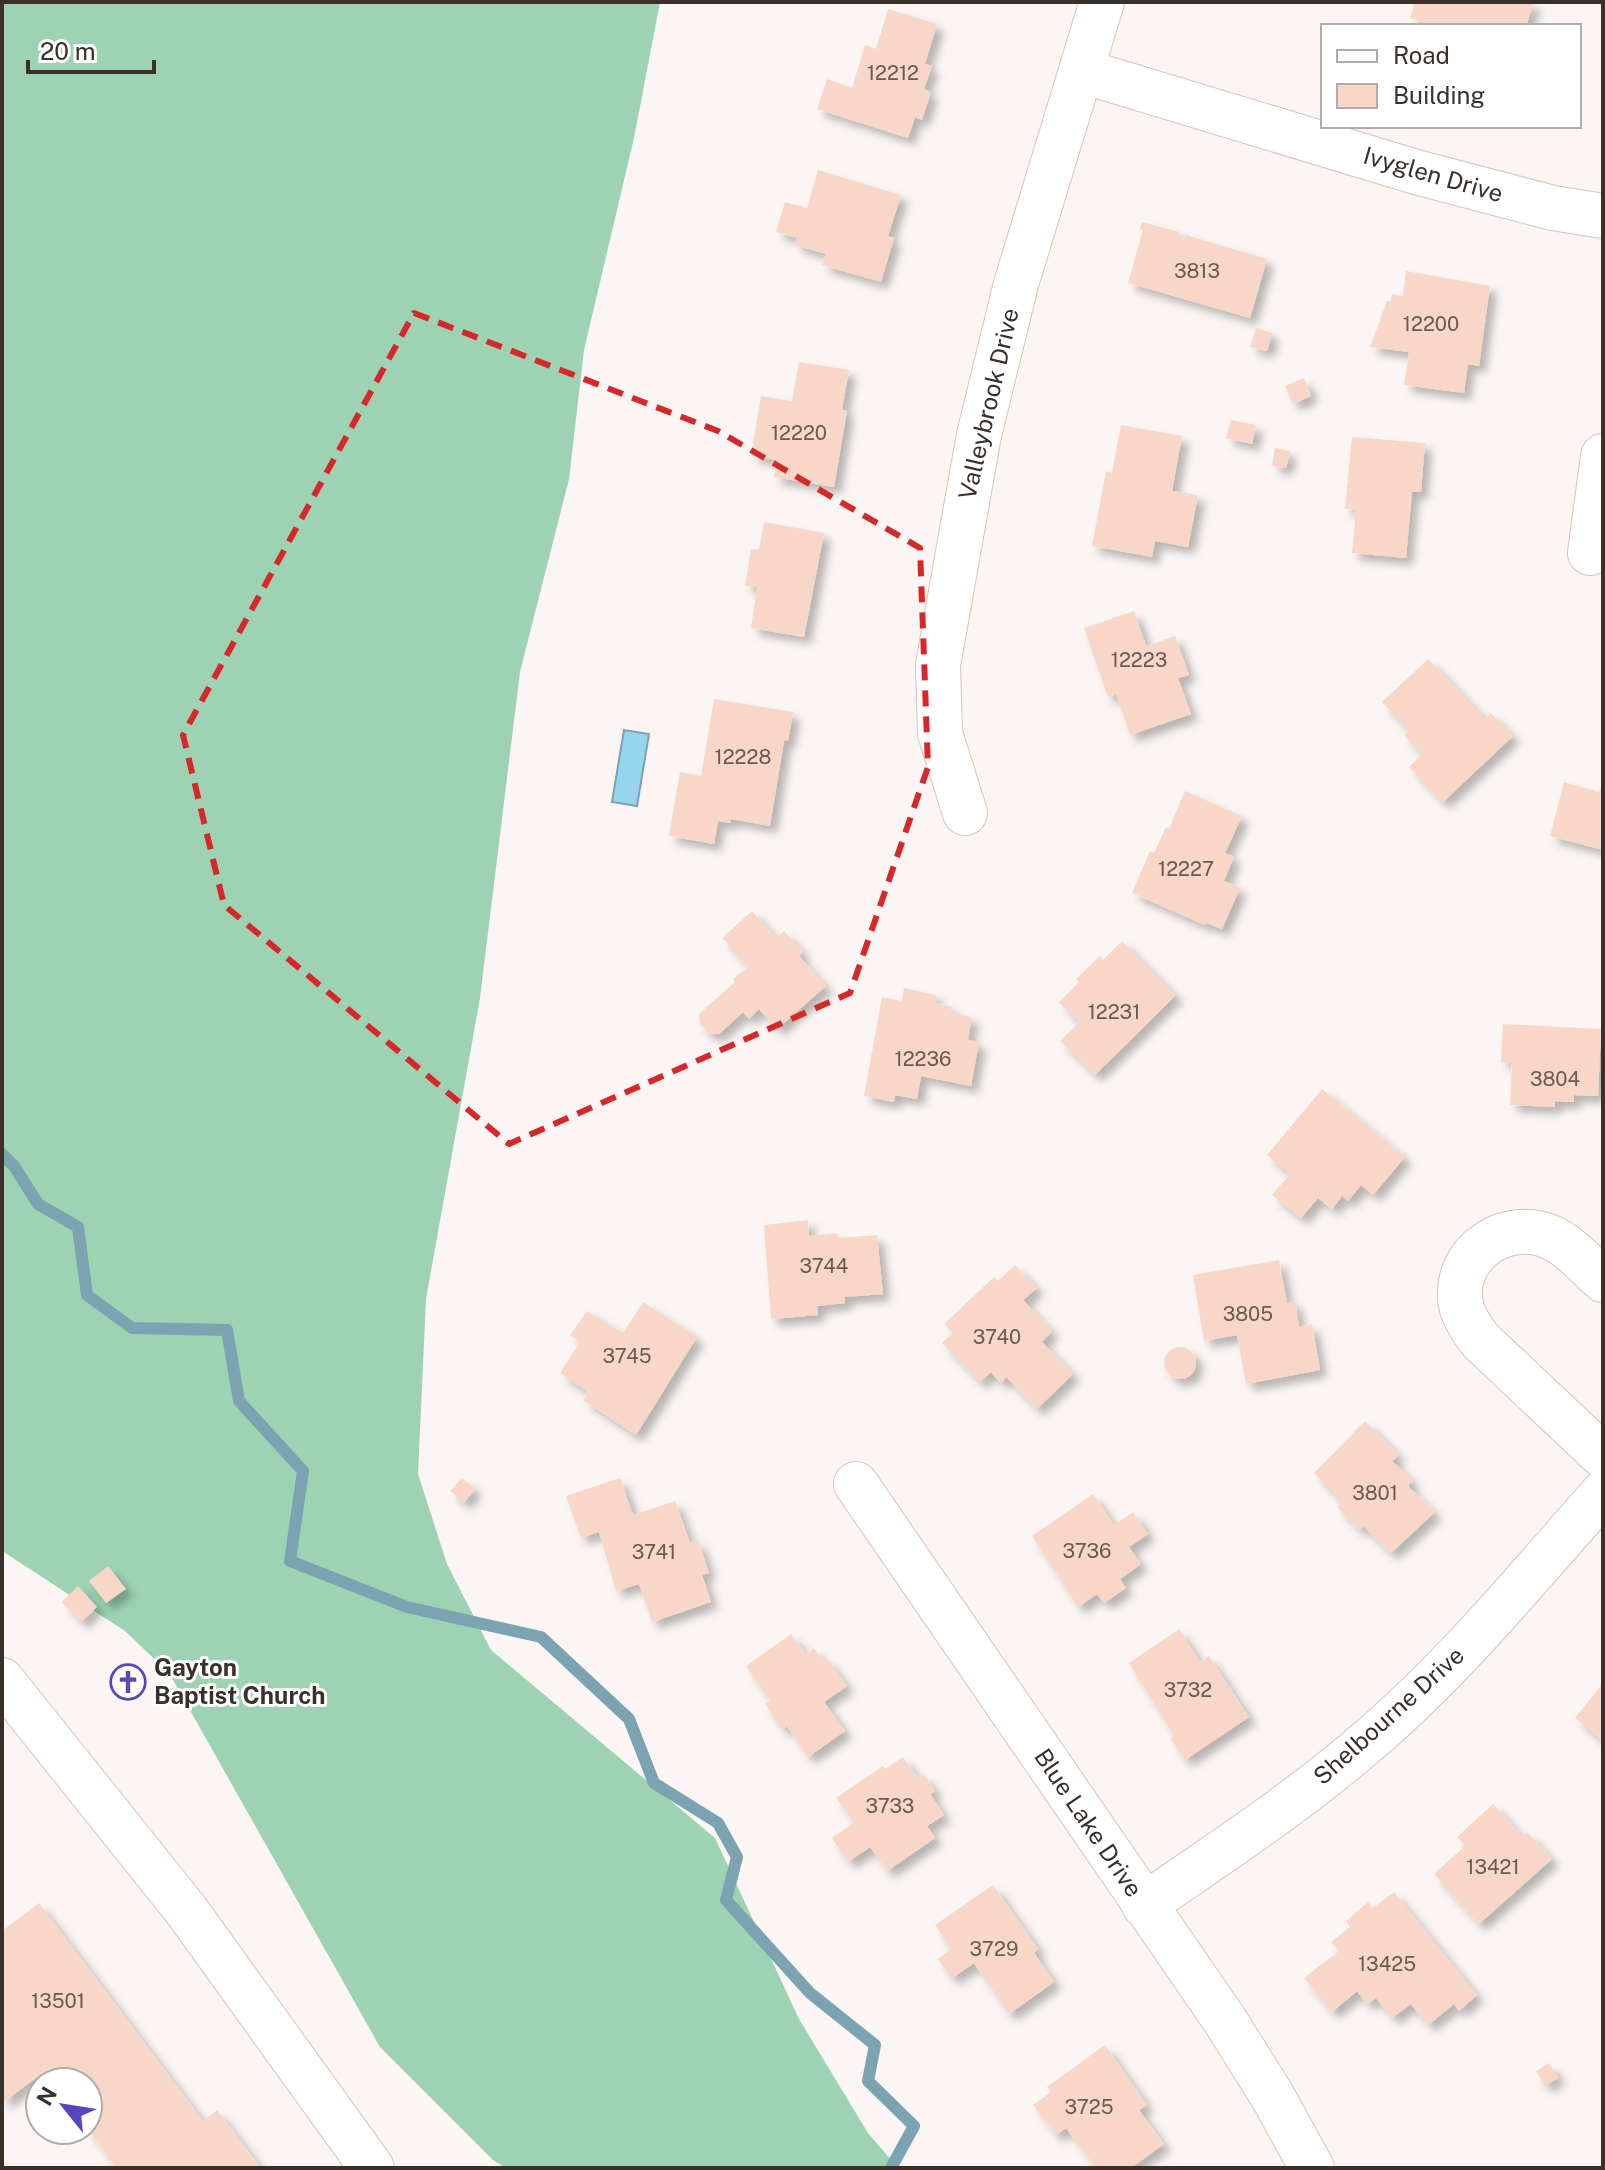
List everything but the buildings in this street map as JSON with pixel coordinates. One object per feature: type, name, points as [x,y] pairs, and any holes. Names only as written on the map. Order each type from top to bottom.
[{"type":"street","name":"Valleybrook Drive","points":[[965,813],[940,733],[938,665],[983,420],[1016,284],[1102,2]]},
{"type":"street","name":"Ivyglen Drive","points":[[1082,71],[1416,172],[1553,208],[1603,216]]},
{"type":"street","points":[[1590,553],[1603,456]]},
{"type":"street","points":[[1603,1280],[1565,1246],[1549,1236],[1530,1231],[1510,1232],[1491,1239],[1476,1251],[1460,1287],[1462,1307],[1469,1325],[1481,1341],[1603,1456]]},
{"type":"street","name":"Blue Lake Drive","points":[[856,1484],[1226,2022],[1273,2097],[1312,2168]]},
{"type":"street","name":"Shelbourne Drive","points":[[1144,1905],[1281,1812],[1375,1736],[1446,1669],[1603,1493]]},
{"type":"street","points":[[2,1680],[186,1910],[372,2168]]},
{"type":"highlighted area","points":[[414,313],[718,431],[920,548],[928,767],[850,993],[509,1144],[224,905],[183,735]]},
{"type":"green space","points":[[2,2],[660,2],[634,138],[584,350],[569,479],[520,672],[480,998],[426,1299],[418,1474],[447,1564],[491,1650],[715,1838],[799,2019],[868,2133],[898,2168],[506,2168],[493,2160],[380,2047],[169,1673],[125,1631],[2,1551]]},
{"type":"water","points":[[624,730],[649,734],[637,806],[612,802]]},
{"type":"waterway","points":[[2,1154],[14,1166],[38,1204],[78,1227],[87,1295],[132,1328],[227,1330],[239,1401],[303,1471],[290,1561],[407,1607],[541,1637],[629,1719],[654,1783],[718,1823],[737,1857],[726,1900],[810,1993],[875,2045],[868,2081],[914,2126],[891,2168]]},
{"type":"place","name":"Gayton Baptist Church","points":[[128,1682]]}]
